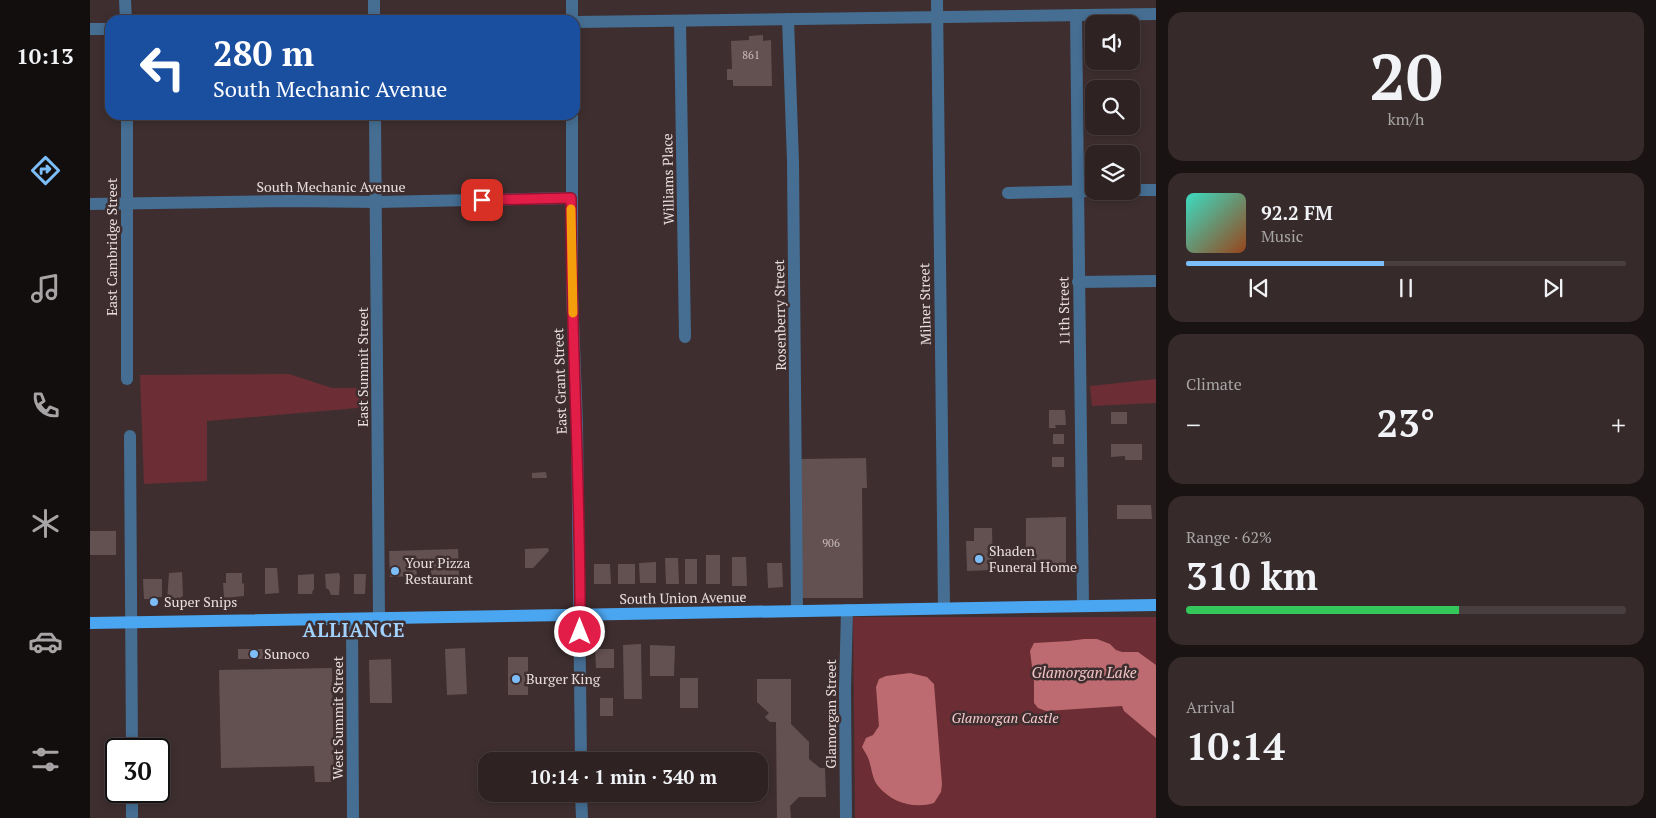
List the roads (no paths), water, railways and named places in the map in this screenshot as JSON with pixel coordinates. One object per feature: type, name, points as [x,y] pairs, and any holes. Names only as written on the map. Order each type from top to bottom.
[{"type":"main road","name":"South Union Avenue","points":[[90,623],[1156,605]]},
{"type":"street","points":[[126,0],[126,15]]},
{"type":"street","points":[[374,0],[374,15]]},
{"type":"street","points":[[572,0],[572,15]]},
{"type":"street","name":"Milner Street","points":[[937,0],[944,608]]},
{"type":"street","points":[[580,22],[1156,14]]},
{"type":"street","name":"11th Street","points":[[1076,15],[1083,606]]},
{"type":"street","name":"Rosenberry Street","points":[[788,19],[793,162],[797,611]]},
{"type":"street","name":"Williams Place","points":[[680,21],[685,337]]},
{"type":"street","points":[[90,29],[105,29]]},
{"type":"street","name":"East Cambridge Street","points":[[126,120],[127,378]]},
{"type":"street","name":"East Summit Street","points":[[375,120],[379,618]]},
{"type":"street","name":"East Grant Street","points":[[572,120],[572,291],[577,426],[581,752]]},
{"type":"street","points":[[1140,190],[1156,190]]},
{"type":"street","points":[[1008,193],[1085,191]]},
{"type":"street","name":"South Mechanic Avenue","points":[[90,204],[289,201],[377,202],[571,198]]},
{"type":"street","points":[[1078,282],[1156,281]]},
{"type":"street","points":[[130,436],[132,738]]},
{"type":"street","name":"Glamorgan Street","points":[[846,818],[845,688],[847,610]]},
{"type":"street","name":"West Summit Street","points":[[352,619],[353,818]]},
{"type":"street","points":[[581,802],[582,818]]},
{"type":"street","points":[[132,803],[132,818]]},
{"type":"water","name":"Glamorgan Lake","points":[[1097,639],[1110,644],[1116,650],[1122,652],[1138,652],[1156,665],[1156,738],[1124,711],[1122,706],[1046,711],[1038,708],[1034,703],[1034,682],[1030,651],[1034,643]]},
{"type":"water","points":[[910,673],[927,677],[934,684],[942,784],[941,792],[934,803],[926,805],[904,803],[884,792],[875,781],[869,760],[862,747],[866,738],[873,735],[879,726],[876,687],[879,679],[886,676]]},
{"type":"place","name":"Shaden Funeral Home","points":[[979,559]]},
{"type":"place","name":"Your Pizza Restaurant","points":[[395,571]]},
{"type":"place","name":"Super Snips","points":[[154,602]]},
{"type":"place","name":"Sunoco","points":[[254,654]]},
{"type":"place","name":"Burger King","points":[[516,679]]},
{"type":"district","name":"ALLIANCE","points":[[354,630]]},
{"type":"park label","name":"Glamorgan Castle","points":[[1005,718]]}]
